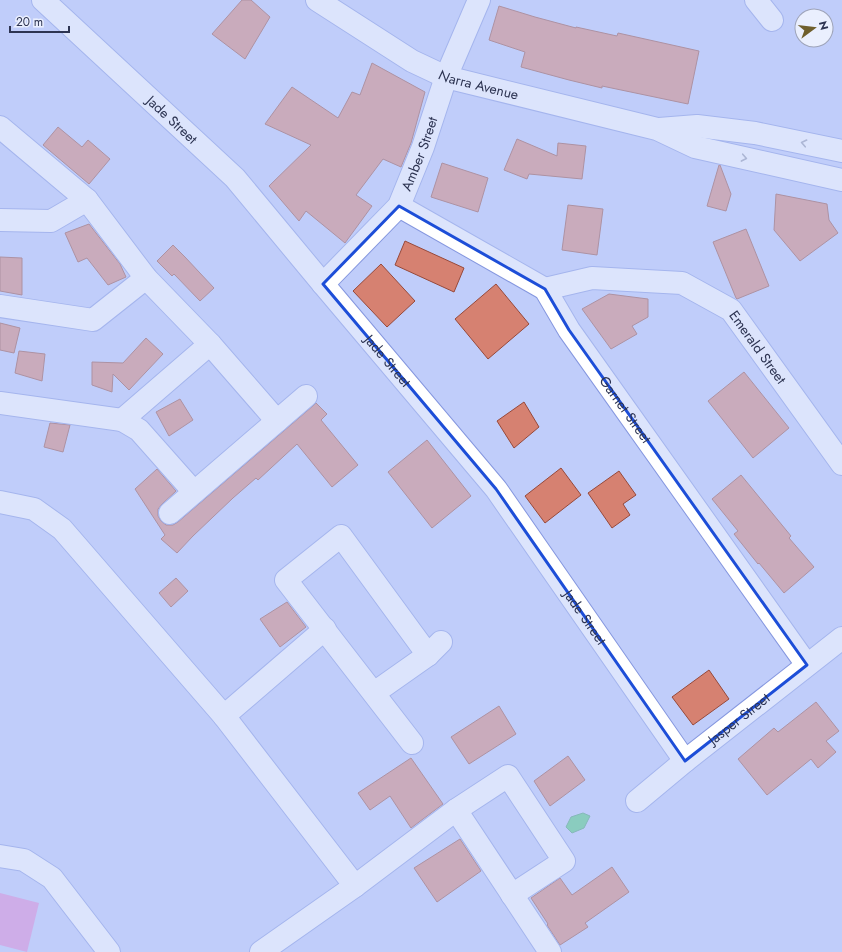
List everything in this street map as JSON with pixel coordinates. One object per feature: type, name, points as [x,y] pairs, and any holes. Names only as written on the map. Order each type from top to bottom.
[{"type":"street","name":"Jade Street","points":[[43,0],[235,178],[496,489],[685,761]]},
{"type":"street","name":"Narra Avenue","points":[[317,0],[412,61],[446,77],[658,129],[695,147],[842,180]]},
{"type":"street","name":"Amber Street","points":[[323,284],[399,206],[423,147],[446,77],[479,0]]},
{"type":"street","points":[[756,0],[772,20]]},
{"type":"street","name":"Narra Avenue","points":[[658,129],[697,126],[755,132],[842,152]]},
{"type":"street","points":[[0,127],[87,200],[146,278],[210,344],[277,421]]},
{"type":"street","points":[[0,220],[51,221],[87,200]]},
{"type":"street","points":[[399,206],[545,289]]},
{"type":"street","points":[[0,306],[93,320],[146,278]]},
{"type":"street","name":"Emerald Street","points":[[545,289],[592,278],[682,283],[731,310],[842,464]]},
{"type":"street","name":"Garnet Street","points":[[545,289],[569,330],[808,665]]},
{"type":"street","points":[[122,420],[210,344]]},
{"type":"street","points":[[170,513],[306,396]]},
{"type":"street","points":[[0,403],[122,420],[139,430],[194,492]]},
{"type":"street","points":[[0,502],[34,509],[62,528],[224,716],[355,886]]},
{"type":"street","points":[[374,693],[435,648],[341,536],[286,580],[412,743]]},
{"type":"street","points":[[224,716],[325,629]]},
{"type":"street","name":"Jasper Street","points":[[637,801],[685,761],[842,638]]},
{"type":"street","points":[[261,952],[355,886],[456,810],[508,776],[564,861],[512,895]]},
{"type":"street","points":[[456,810],[550,952]]},
{"type":"street","points":[[0,856],[24,860],[52,878],[109,952]]},
{"type":"highlighted area","points":[[399,206],[545,289],[569,330],[807,665],[685,761],[496,489],[323,284]]},
{"type":"shaded area","points":[[583,813],[590,816],[584,828],[572,833],[566,827],[571,817]]},
{"type":"shaded area","points":[[0,893],[39,903],[27,952],[0,945]]},
{"type":"building","points":[[242,0],[251,0],[270,17],[245,59],[212,34]]},
{"type":"building","points":[[499,6],[576,28],[617,36],[618,33],[699,51],[688,104],[602,86],[602,88],[521,67],[525,52],[489,40]]},
{"type":"building","points":[[372,63],[425,92],[411,143],[401,167],[383,159],[356,195],[372,206],[345,243],[306,211],[299,221],[269,186],[311,145],[265,124],[292,87],[338,118],[352,92],[360,95]]},
{"type":"building","points":[[58,127],[82,147],[88,140],[110,159],[89,184],[43,145]]},
{"type":"building","points":[[517,139],[557,156],[558,143],[586,146],[582,179],[529,174],[527,179],[504,170]]},
{"type":"building","points":[[442,163],[488,178],[478,212],[431,197]]},
{"type":"building","points":[[719,165],[731,194],[726,211],[707,206]]},
{"type":"building","points":[[776,194],[827,204],[829,220],[838,233],[800,261],[774,230]]},
{"type":"building","points":[[568,205],[603,209],[597,255],[562,250]]},
{"type":"building","points":[[89,224],[120,264],[126,277],[108,285],[87,258],[78,262],[65,233]]},
{"type":"building","points":[[746,229],[769,286],[737,299],[713,242]]},
{"type":"building","points":[[405,241],[464,268],[454,292],[395,265]]},
{"type":"building","points":[[173,245],[214,288],[200,301],[174,274],[172,276],[157,261]]},
{"type":"building","points":[[0,257],[22,258],[22,295],[0,291]]},
{"type":"building","points":[[381,264],[415,301],[387,327],[353,291]]},
{"type":"building","points":[[496,284],[529,324],[488,359],[455,319]]},
{"type":"building","points":[[609,294],[648,299],[648,317],[632,326],[637,334],[611,349],[582,309]]},
{"type":"building","points":[[0,323],[20,328],[14,353],[0,350]]},
{"type":"building","points":[[146,338],[163,354],[129,390],[113,374],[112,392],[92,385],[92,362],[123,363]]},
{"type":"building","points":[[19,351],[45,354],[42,381],[15,373]]},
{"type":"building","points":[[744,372],[789,428],[753,458],[708,401]]},
{"type":"building","points":[[180,399],[193,420],[169,436],[156,412]]},
{"type":"building","points":[[524,402],[539,427],[514,448],[497,421]]},
{"type":"building","points":[[316,403],[327,414],[321,420],[358,465],[332,487],[297,444],[258,480],[256,478],[233,498],[177,553],[161,539],[165,535],[135,489],[157,469],[176,491],[158,509],[158,516],[161,521],[166,525],[173,525]]},
{"type":"building","points":[[50,423],[70,425],[63,452],[44,447]]},
{"type":"building","points":[[427,440],[471,496],[432,528],[388,472]]},
{"type":"building","points":[[561,468],[581,495],[545,523],[525,496]]},
{"type":"building","points":[[619,471],[636,495],[623,504],[630,515],[612,528],[588,493]]},
{"type":"building","points":[[741,475],[791,536],[789,538],[814,567],[784,593],[734,534],[738,531],[712,499]]},
{"type":"building","points":[[176,578],[188,591],[171,607],[159,593]]},
{"type":"building","points":[[287,602],[306,627],[280,647],[260,619]]},
{"type":"building","points":[[709,670],[729,699],[693,725],[672,697]]},
{"type":"building","points":[[816,702],[839,731],[826,741],[836,752],[818,768],[811,759],[767,795],[738,759],[774,728],[778,732]]},
{"type":"building","points":[[499,706],[516,734],[469,764],[451,737]]},
{"type":"building","points":[[568,756],[585,780],[550,806],[534,781]]},
{"type":"building","points":[[411,758],[443,804],[411,828],[390,796],[370,810],[358,793]]},
{"type":"building","points":[[460,839],[481,871],[437,902],[414,868]]},
{"type":"building","points":[[612,867],[629,892],[585,923],[588,927],[560,945],[531,898],[560,878],[572,895]]}]
